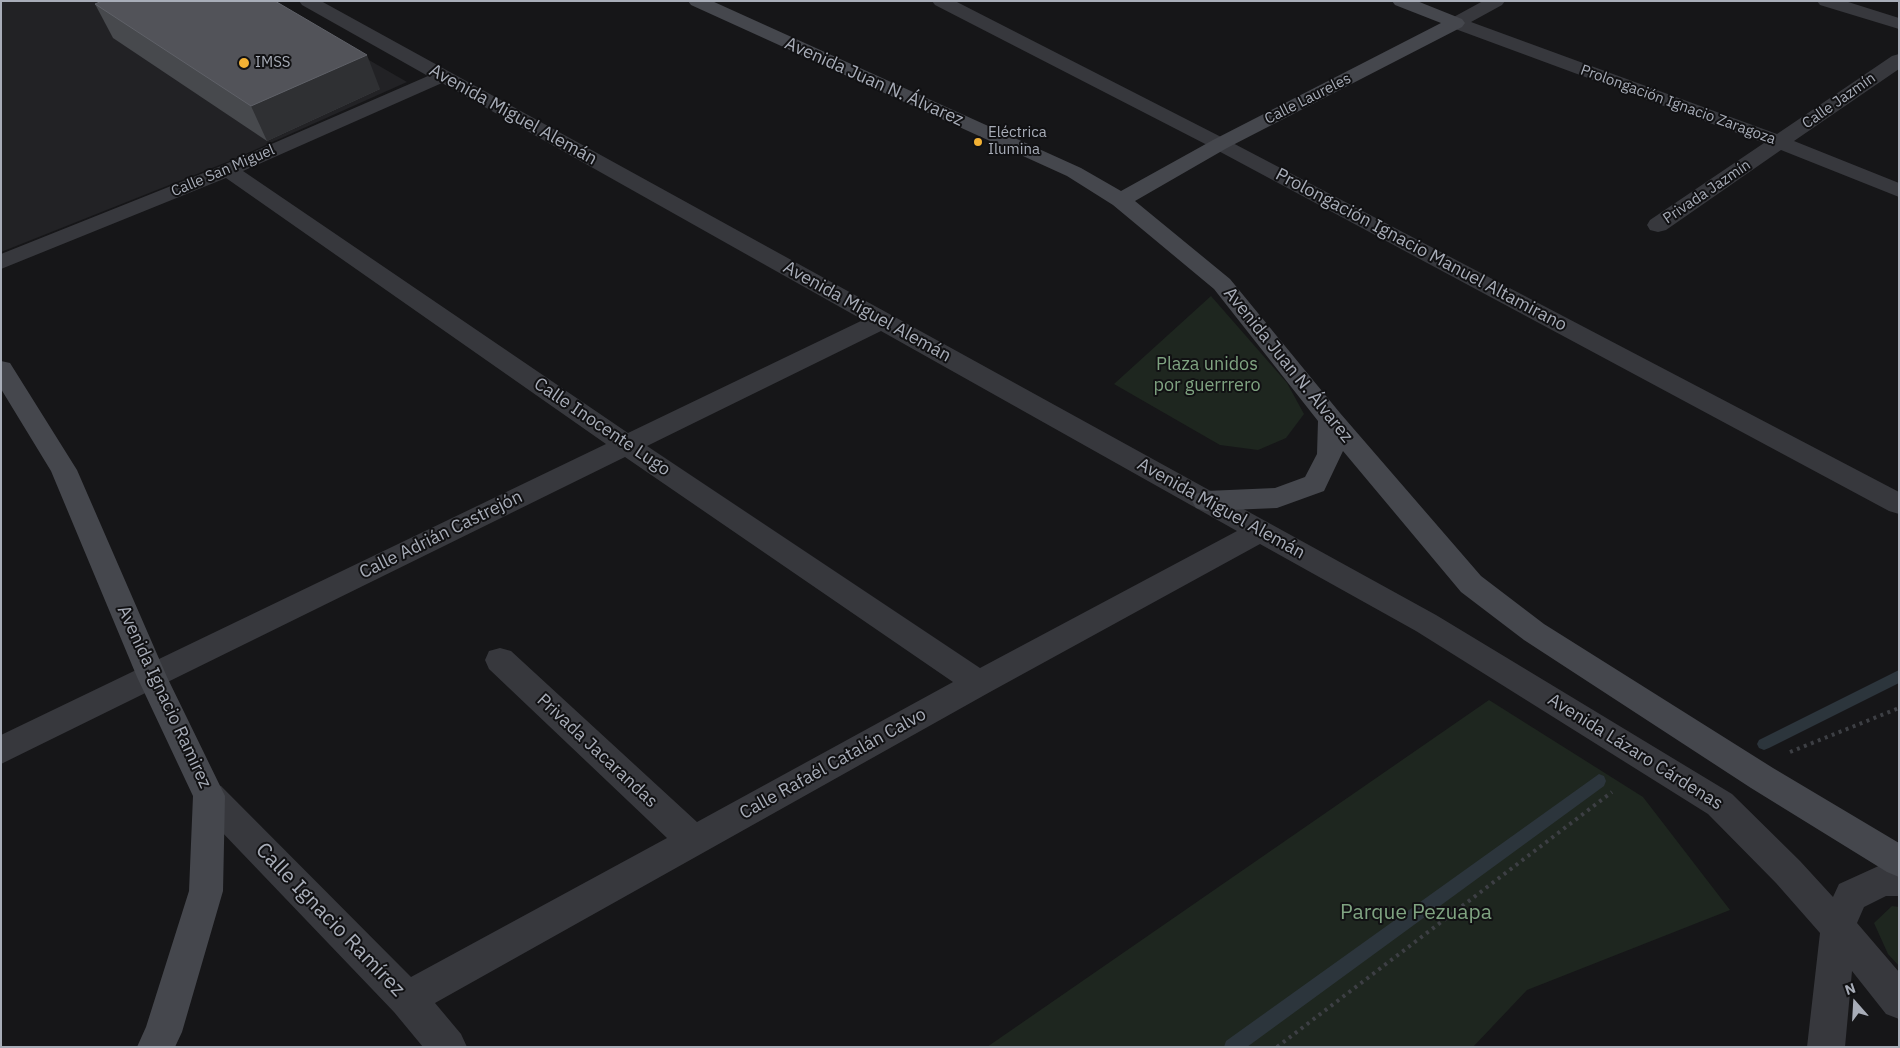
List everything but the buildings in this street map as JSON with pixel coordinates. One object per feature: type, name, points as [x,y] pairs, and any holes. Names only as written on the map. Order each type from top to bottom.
[{"type":"main road","name":"Avenida Juan N. Álvarez","points":[[697,1],[1074,172],[1121,200],[1222,284],[1331,419],[1471,584],[1534,632],[1762,778],[1899,861]]},
{"type":"main road","points":[[1401,1],[1456,22]]},
{"type":"main road","name":"Calle Laureles","points":[[1121,200],[1220,144],[1456,22]]},
{"type":"main road","name":"Avenida Ignacio Ramirez","points":[[1,369],[64,470],[152,677],[209,796],[206,891],[163,1032],[156,1047]]},
{"type":"main road","points":[[1206,501],[1277,498],[1315,484],[1330,454],[1331,419]]},
{"type":"street","name":"Avenida Miguel Alemán","points":[[308,1],[1426,623]]},
{"type":"street","name":"Prolongación Ignacio Manuel Altamirano","points":[[941,1],[1220,144],[1899,504]]},
{"type":"street","name":"Calle Laureles","points":[[1456,22],[1496,1]]},
{"type":"street","points":[[1826,1],[1899,24]]},
{"type":"street","name":"Prolongación Ignacio Zaragoza","points":[[1456,22],[1780,142],[1899,190]]},
{"type":"street","name":"Calle Jazmín","points":[[1780,142],[1899,60]]},
{"type":"street","name":"Calle San Miguel","points":[[1,262],[228,170],[443,76]]},
{"type":"street","name":"Privada Jazmín","points":[[1658,225],[1780,142]]},
{"type":"street","name":"Calle Inocente Lugo","points":[[228,170],[627,445],[979,683]]},
{"type":"street","name":"Calle Adrián Castrejón","points":[[1,750],[882,321]]},
{"type":"street","name":"Calle Rafaél Catalán Calvo","points":[[407,999],[979,683],[1260,531]]},
{"type":"street","name":"Avenida Lázaro Cárdenas","points":[[1426,623],[1720,804],[1788,872],[1838,927],[1899,1001]]},
{"type":"street","name":"Privada Jacarandas","points":[[500,660],[694,841]]},
{"type":"street","name":"Calle Ignacio Ramírez","points":[[209,796],[407,999],[448,1047]]},
{"type":"street","points":[[1826,1047],[1838,927],[1851,896],[1883,880],[1899,880]]},
{"type":"path","points":[[1786,754],[1899,708]]},
{"type":"path","points":[[1277,1047],[1612,792]]},
{"type":"shaded area","points":[[1,1],[267,1],[407,82],[232,160],[1,252]]},
{"type":"green space","name":"Plaza unidos por guerrrero","points":[[1211,296],[1287,383],[1304,414],[1286,438],[1258,450],[1220,445],[1114,384]]},
{"type":"green space","name":"Parque Pezuapa","points":[[1489,700],[1643,797],[1730,910],[1527,990],[1473,1047],[987,1047]]},
{"type":"green space","points":[[1892,906],[1899,907],[1899,966],[1888,954],[1874,923]]},
{"type":"waterway","points":[[1764,744],[1899,676]]},
{"type":"waterway","points":[[1232,1047],[1599,781]]},
{"type":"place","name":"IMSS","points":[[244,63]]},
{"type":"place","name":"Eléctrica Ilumina","points":[[978,142]]}]
